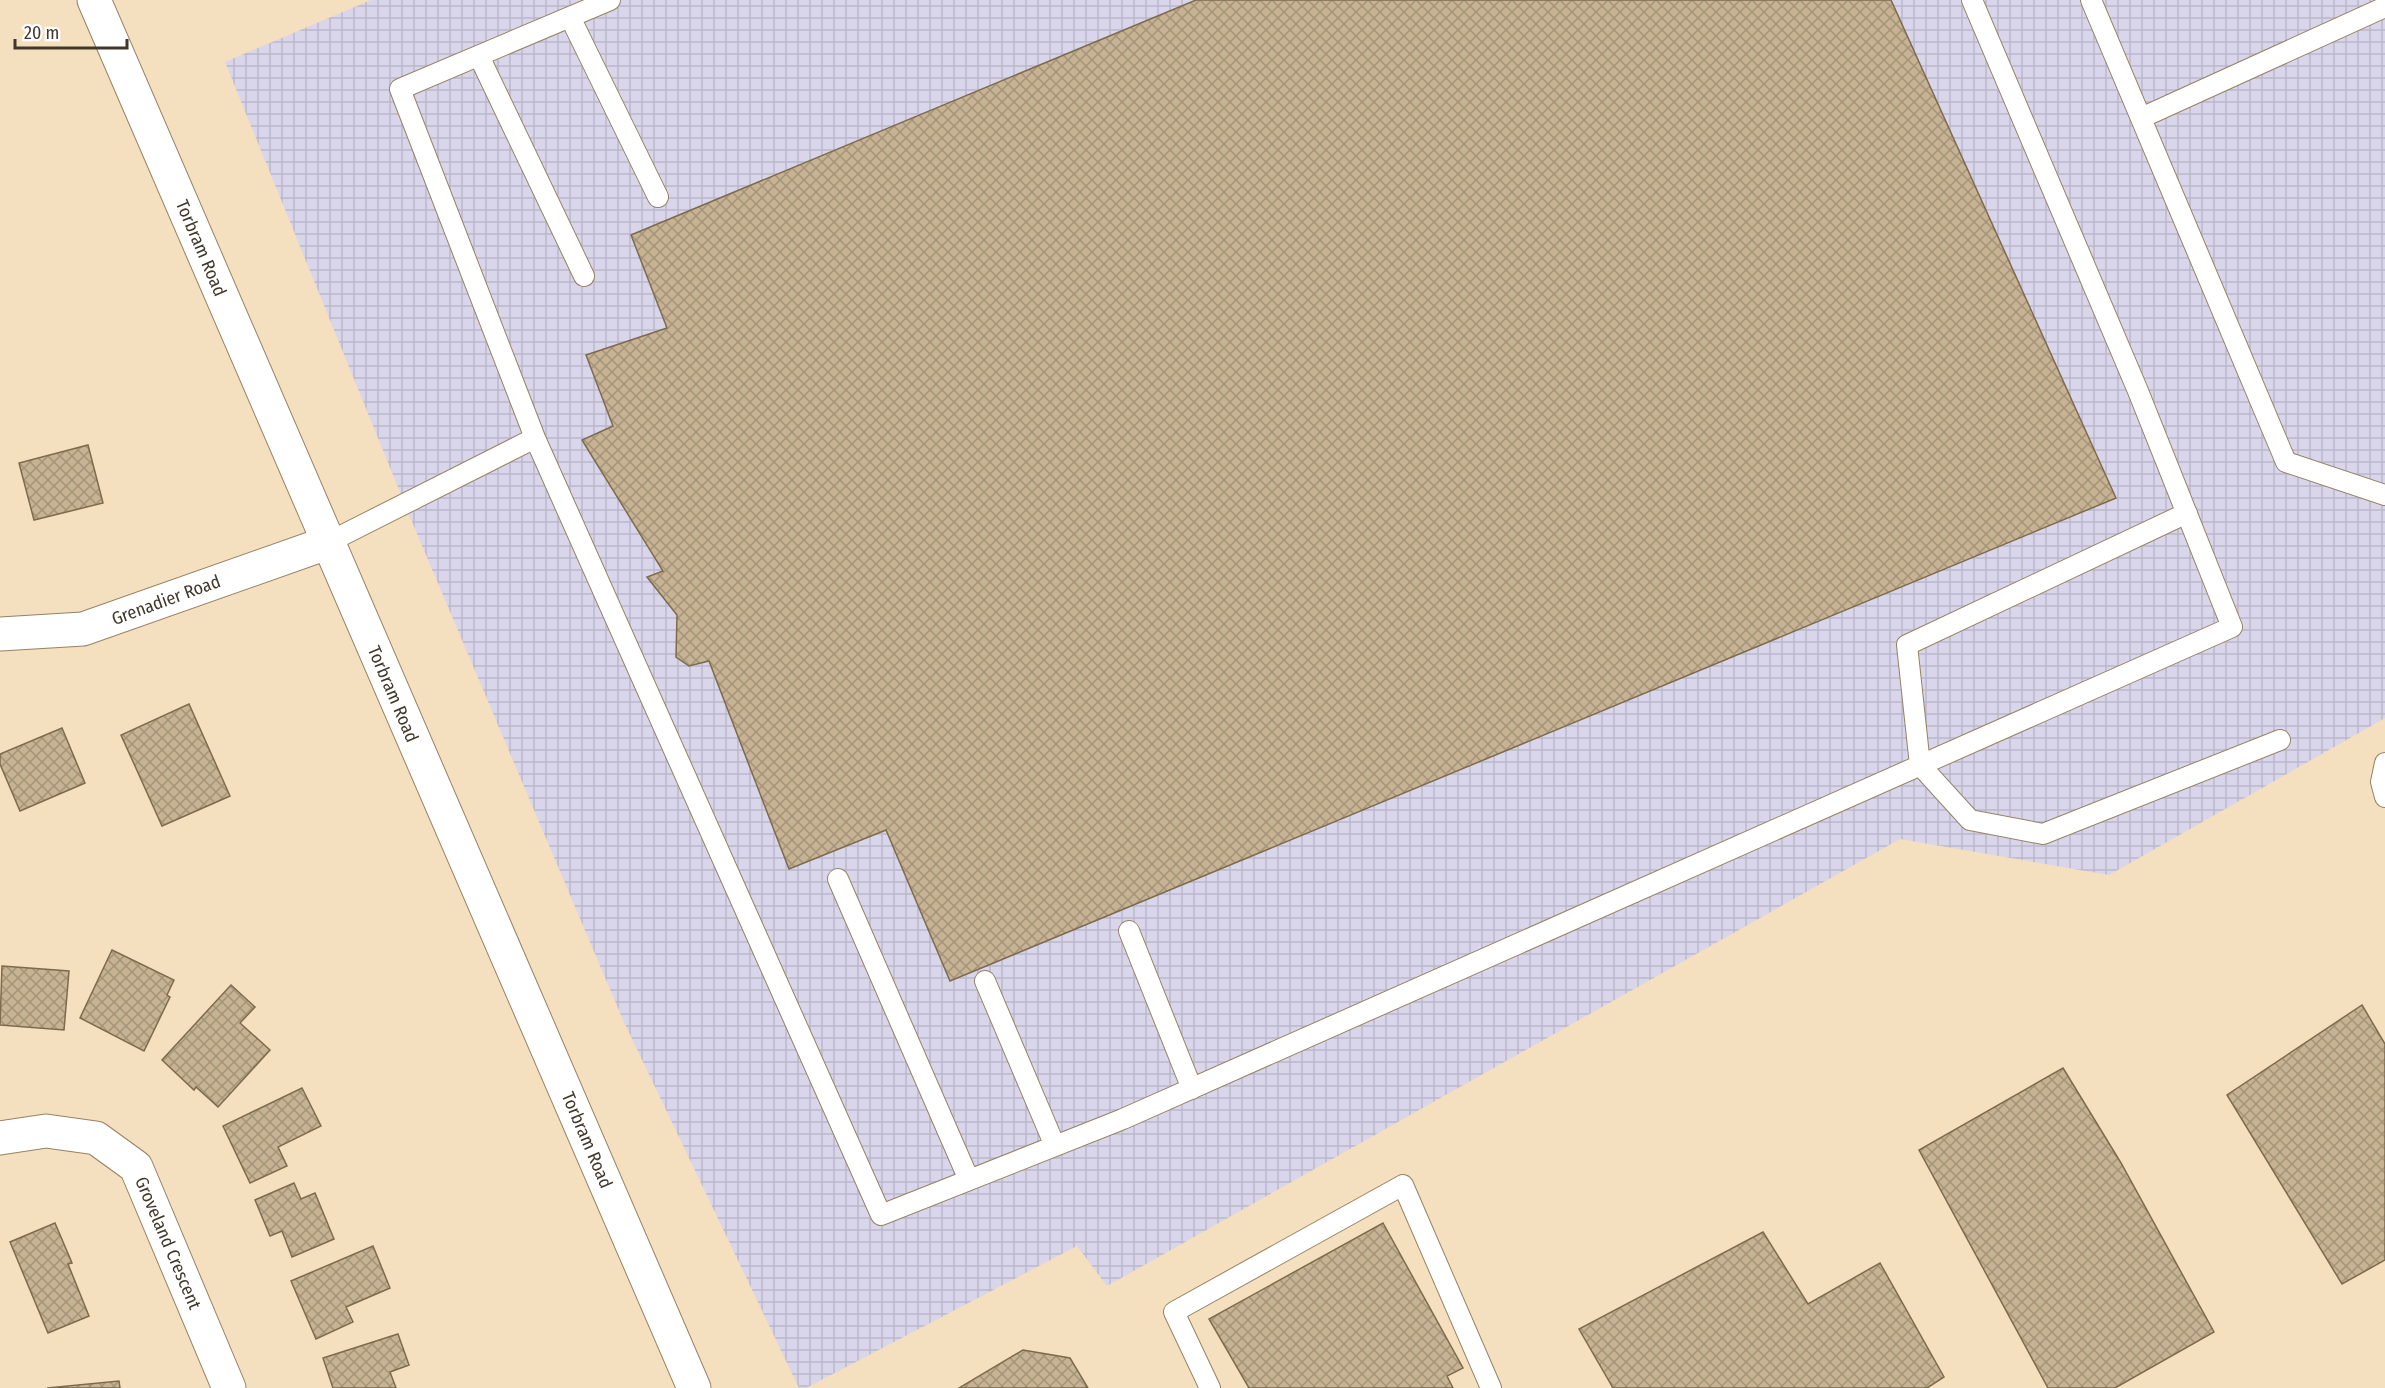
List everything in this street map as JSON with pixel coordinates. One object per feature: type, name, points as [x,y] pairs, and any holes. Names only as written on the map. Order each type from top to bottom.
[{"type":"main road","name":"Torbram Road","points":[[94,0],[694,1388]]},
{"type":"main road","name":"Grenadier Road","points":[[0,634],[82,629],[327,543]]},
{"type":"main road","name":"Groveland Crescent","points":[[0,1138],[46,1131],[96,1138],[136,1167],[229,1388]]},
{"type":"lane","points":[[610,0],[400,89],[535,438],[881,1215],[1192,1089],[2232,627],[2138,391],[1972,0]]},
{"type":"lane","points":[[2091,0],[2286,462],[2385,495]]},
{"type":"lane","points":[[2141,118],[2385,7]]},
{"type":"lane","points":[[570,17],[658,197]]},
{"type":"lane","points":[[479,56],[584,276]]},
{"type":"lane","points":[[327,543],[535,438]]},
{"type":"lane","points":[[2187,513],[1907,645],[1920,765],[1970,820],[2043,834],[2280,740]]},
{"type":"lane","points":[[2385,763],[2380,782],[2385,797]]},
{"type":"lane","points":[[838,879],[969,1180]]},
{"type":"lane","points":[[1130,932],[1192,1089]]},
{"type":"lane","points":[[986,981],[1055,1146]]},
{"type":"lane","points":[[1210,1388],[1174,1312],[1403,1185],[1491,1388]]},
{"type":"shaded area","points":[[371,0],[2385,0],[2385,718],[2109,875],[1900,839],[1107,1286],[1077,1246],[806,1388],[799,1388],[623,1020],[415,529],[225,62]]},
{"type":"building","points":[[1196,0],[1891,0],[2116,498],[950,981],[886,830],[789,869],[709,661],[689,666],[676,657],[677,615],[647,577],[663,571],[582,440],[613,426],[586,355],[667,328],[631,235]]},
{"type":"building","points":[[88,445],[103,503],[34,520],[19,463]]},
{"type":"building","points":[[189,704],[230,796],[162,826],[121,735]]},
{"type":"building","points":[[62,728],[85,783],[20,811],[0,764],[0,754]]},
{"type":"building","points":[[112,950],[174,980],[167,995],[170,997],[144,1051],[80,1018]]},
{"type":"building","points":[[2,966],[69,971],[64,1030],[0,1025]]},
{"type":"building","points":[[231,985],[255,1007],[240,1023],[270,1050],[218,1107],[196,1087],[194,1090],[162,1060]]},
{"type":"building","points":[[2362,1005],[2385,1044],[2385,1260],[2342,1284],[2227,1095]]},
{"type":"building","points":[[2063,1068],[2121,1163],[2214,1332],[2115,1388],[2048,1388],[1919,1150]]},
{"type":"building","points":[[302,1088],[321,1126],[278,1147],[287,1166],[250,1183],[223,1126]]},
{"type":"building","points":[[294,1183],[301,1199],[315,1193],[334,1239],[292,1257],[282,1231],[270,1236],[255,1200]]},
{"type":"building","points":[[55,1223],[72,1263],[68,1264],[89,1316],[48,1333],[10,1242]]},
{"type":"building","points":[[1383,1223],[1463,1368],[1447,1376],[1453,1388],[1249,1388],[1209,1319]]},
{"type":"building","points":[[1763,1232],[1808,1304],[1880,1263],[1944,1377],[1927,1388],[1613,1388],[1579,1329]]},
{"type":"building","points":[[373,1246],[390,1288],[346,1307],[353,1322],[316,1339],[291,1281]]},
{"type":"building","points":[[398,1334],[409,1365],[390,1372],[396,1388],[333,1388],[323,1358]]},
{"type":"building","points":[[1023,1350],[1070,1358],[1088,1388],[959,1388]]},
{"type":"building","points":[[119,1381],[120,1388],[47,1388]]}]
